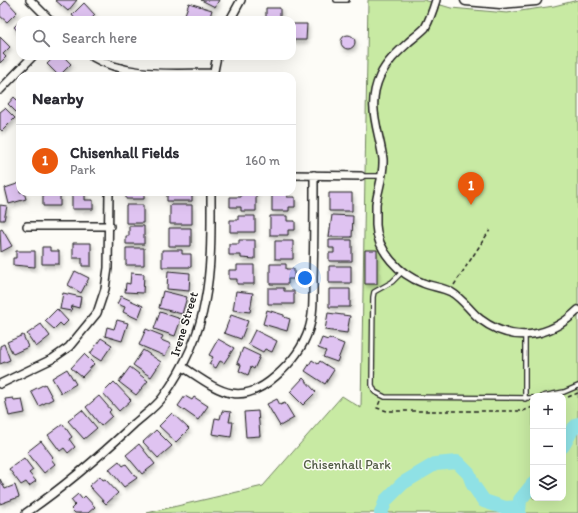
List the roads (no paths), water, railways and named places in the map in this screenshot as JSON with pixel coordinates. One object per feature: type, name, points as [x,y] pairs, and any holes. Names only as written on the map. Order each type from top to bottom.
[{"type":"main road","points":[[466,0],[500,3],[536,0]]},
{"type":"street","points":[[30,0],[46,16]]},
{"type":"street","points":[[232,16],[241,0]]},
{"type":"street","points":[[436,0],[432,16],[424,29],[390,60],[378,84],[374,96],[374,121],[383,161],[382,176],[376,203],[376,227],[383,248],[402,272],[424,284],[450,292],[459,297],[478,317],[497,329],[509,333],[525,335],[542,332],[561,325],[578,310]]},
{"type":"street","points":[[17,72],[29,60]]},
{"type":"street","points":[[98,60],[122,72]]},
{"type":"street","points":[[214,72],[216,60]]},
{"type":"street","points":[[0,90],[16,74]]},
{"type":"street","points":[[296,175],[361,176]]},
{"type":"street","points":[[183,367],[216,389],[230,394],[254,391],[266,385],[293,361],[309,330],[312,305],[314,175]]},
{"type":"street","points":[[0,384],[52,359],[69,347],[97,313],[105,289],[110,226],[110,196]]},
{"type":"street","name":"Irene Street","points":[[26,513],[67,482],[157,403],[183,367],[196,335],[205,302],[211,252],[211,196]]},
{"type":"street","points":[[27,226],[110,226]]},
{"type":"lane","points":[[336,0],[347,0]]},
{"type":"lane","points":[[361,176],[382,176]]},
{"type":"lane","points":[[402,272],[392,282],[374,292],[372,385],[375,392],[385,397],[530,398]]},
{"type":"lane","points":[[525,335],[525,398]]},
{"type":"lane","points":[[559,393],[578,386]]},
{"type":"waterway","points":[[566,441],[572,430],[578,424]]},
{"type":"waterway","points":[[381,513],[386,500],[403,483],[435,464],[457,462],[469,474],[473,485],[484,501],[505,508],[519,507]]},
{"type":"waterway","points":[[519,513],[520,500],[530,488]]},
{"type":"place","name":"Chisenhall Fields","points":[[471,205]]},
{"type":"park label","name":"Chisenhall Park","points":[[347,464]]}]
